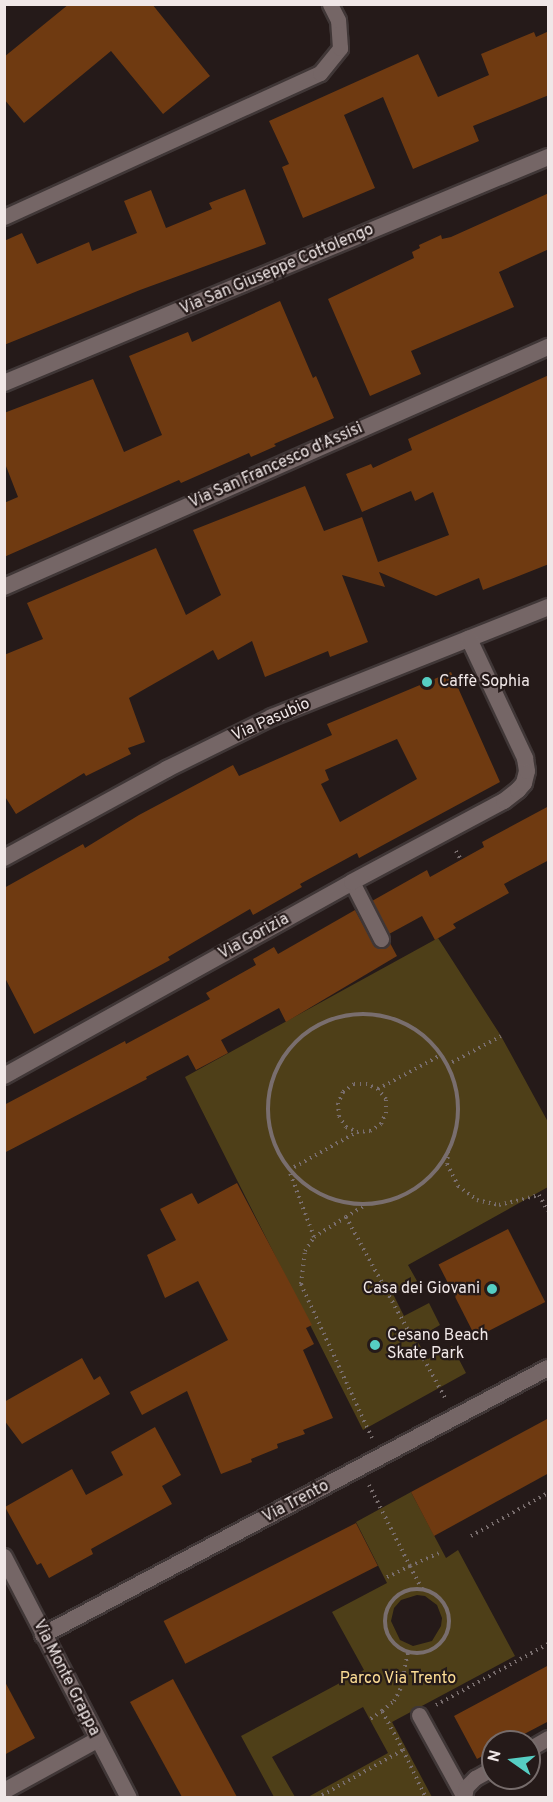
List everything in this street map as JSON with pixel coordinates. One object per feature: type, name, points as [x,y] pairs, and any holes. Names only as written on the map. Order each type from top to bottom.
[{"type":"street","name":"Via San Giuseppe Cottolengo","points":[[4,382],[549,157]]},
{"type":"street","name":"Via San Francesco d'Assisi","points":[[4,586],[549,347]]},
{"type":"street","name":"Via Pasubio","points":[[4,858],[167,769],[272,717],[549,607]]},
{"type":"street","name":"Via Gorizia","points":[[4,1076],[352,882],[504,801],[524,783],[527,771],[525,758],[470,639]]},
{"type":"street","name":"Via Trento","points":[[44,1635],[549,1368]]},
{"type":"street","name":"Via Monte Grappa","points":[[5,1560],[97,1740],[129,1797]]},
{"type":"street","points":[[4,1791],[97,1740]]},
{"type":"lane","points":[[4,217],[320,73],[340,48],[338,20],[330,4]]},
{"type":"lane","points":[[352,882],[381,939]]},
{"type":"lane","points":[[419,1715],[464,1797]]},
{"type":"lane","points":[[464,1797],[466,1787],[481,1775]]},
{"type":"path","points":[[455,849],[461,860]]},
{"type":"path","points":[[314,1237],[289,1170],[276,1150],[269,1127],[267,1103],[272,1080],[282,1059],[297,1041],[315,1026],[349,1016],[384,1016],[406,1024],[426,1038],[441,1055],[455,1085],[458,1107],[456,1128],[447,1164],[458,1186],[477,1200],[499,1205],[539,1195],[549,1211]]},
{"type":"path","points":[[447,1065],[501,1036]]},
{"type":"path","points":[[378,1089],[441,1055]]},
{"type":"path","points":[[289,1170],[357,1132],[370,1131],[381,1124],[386,1113],[386,1100],[378,1089],[367,1084],[354,1084],[343,1092],[338,1103],[339,1116],[346,1126],[357,1132]]},
{"type":"path","points":[[289,1170],[305,1185],[323,1196],[344,1203],[366,1205],[392,1200],[415,1188],[435,1171],[449,1149]]},
{"type":"path","points":[[366,1205],[314,1237],[304,1251],[301,1284],[381,1457]]},
{"type":"path","points":[[346,1217],[455,1418]]},
{"type":"path","points":[[361,1468],[423,1589]]},
{"type":"path","points":[[471,1536],[549,1493]]},
{"type":"path","points":[[385,1578],[442,1552]]},
{"type":"path","points":[[423,1589],[431,1592],[445,1605],[449,1625],[440,1643],[433,1649],[418,1653],[408,1651],[391,1639],[386,1616],[396,1597],[405,1591],[423,1589]]},
{"type":"path","points":[[419,1715],[549,1644]]},
{"type":"path","points":[[370,1719],[394,1701],[400,1690],[408,1651]]},
{"type":"path","points":[[382,1711],[426,1797]]},
{"type":"path","points":[[317,1797],[403,1750]]},
{"type":"green space","points":[[438,938],[501,1036],[548,1122],[548,1187],[408,1265],[417,1281],[393,1294],[404,1316],[429,1303],[440,1325],[416,1339],[428,1359],[452,1346],[466,1373],[363,1430],[185,1077]]},
{"type":"green space","name":"Parco Via Trento","points":[[411,1492],[446,1558],[458,1550],[515,1656],[392,1722],[432,1797],[308,1797],[388,1753],[363,1707],[272,1757],[295,1797],[274,1797],[241,1736],[364,1670],[332,1612],[387,1583],[356,1522]],"holes":[[[417,1595],[425,1596],[437,1605],[442,1618],[441,1626],[432,1641],[413,1646],[400,1640],[391,1621],[394,1608],[401,1600]]]},
{"type":"building","points":[[69,4],[152,4],[210,76],[163,114],[111,51],[24,123],[4,99],[4,57]]},
{"type":"building","points":[[549,31],[549,95],[473,126],[479,141],[413,169],[383,97],[344,115],[375,188],[303,218],[282,167],[289,164],[269,121],[418,54],[438,97],[489,75],[481,54],[534,32],[536,37]]},
{"type":"building","points":[[245,189],[266,244],[140,290],[4,345],[4,241],[22,233],[37,264],[89,242],[92,251],[137,233],[124,201],[151,190],[166,228],[212,209],[209,203]]},
{"type":"building","points":[[549,193],[549,249],[499,272],[514,307],[411,351],[421,374],[370,396],[328,299],[414,258],[412,252],[420,248],[419,245],[441,235],[442,239],[451,237]]},
{"type":"building","points":[[280,301],[313,378],[316,376],[334,418],[274,444],[276,446],[251,457],[249,453],[181,483],[179,480],[4,557],[4,503],[18,497],[4,461],[4,413],[93,379],[124,452],[162,435],[129,356],[188,332],[192,342]]},
{"type":"building","points":[[549,375],[549,564],[483,590],[479,578],[436,596],[379,572],[385,587],[342,575],[368,642],[330,657],[328,651],[265,677],[252,641],[218,660],[213,650],[129,698],[145,742],[128,748],[131,754],[86,776],[84,773],[16,814],[4,795],[4,655],[43,639],[27,603],[156,548],[186,615],[221,595],[193,530],[305,486],[324,531],[362,517],[378,562],[449,535],[433,492],[415,501],[411,491],[362,512],[346,474],[371,464],[373,468],[412,450],[408,439]]},
{"type":"building","points":[[451,672],[500,782],[359,858],[357,853],[300,884],[302,887],[253,915],[250,909],[168,957],[170,960],[34,1034],[4,976],[4,888],[83,844],[85,848],[139,815],[233,765],[239,776],[332,735],[327,724]],"holes":[[[397,739],[417,779],[340,822],[321,784],[329,780],[325,770]]]},
{"type":"building","points":[[549,806],[549,860],[504,884],[509,893],[453,924],[456,928],[435,940],[422,916],[389,934],[372,901],[427,870],[430,877],[484,847],[482,842]]},
{"type":"building","points":[[355,910],[375,947],[385,948],[390,943],[397,956],[286,1022],[279,1008],[221,1040],[228,1053],[196,1070],[188,1055],[146,1077],[147,1079],[4,1153],[4,1105],[210,999],[206,993],[256,965],[253,959],[274,947],[278,954]]},
{"type":"building","points":[[237,1183],[312,1325],[306,1328],[314,1344],[303,1350],[333,1418],[303,1430],[305,1434],[277,1444],[278,1448],[251,1459],[252,1462],[221,1474],[187,1391],[142,1415],[130,1392],[228,1340],[198,1281],[165,1298],[147,1255],[176,1240],[160,1209],[192,1193],[198,1204]]},
{"type":"building","points":[[508,1229],[545,1302],[476,1337],[439,1264]]},
{"type":"building","points":[[82,1358],[94,1380],[100,1376],[110,1394],[22,1444],[4,1420],[4,1402]]},
{"type":"building","points":[[549,1418],[549,1473],[434,1536],[411,1492]]},
{"type":"building","points":[[155,1427],[181,1475],[162,1486],[172,1504],[91,1549],[93,1554],[49,1578],[41,1563],[37,1565],[5,1507],[72,1469],[86,1495],[123,1475],[111,1452]]},
{"type":"building","points":[[356,1523],[378,1566],[185,1664],[164,1621]]},
{"type":"building","points":[[549,1665],[549,1721],[532,1730],[481,1730],[481,1757],[477,1759],[454,1716]]},
{"type":"building","points":[[173,1679],[237,1797],[182,1797],[130,1702]]},
{"type":"building","points":[[4,1680],[35,1738],[4,1755]]},
{"type":"place","name":"Caffè Sophia","points":[[427,682]]},
{"type":"place","name":"Casa dei Giovani","points":[[492,1289]]},
{"type":"place","name":"Cesano Beach Skate Park","points":[[375,1345]]}]
